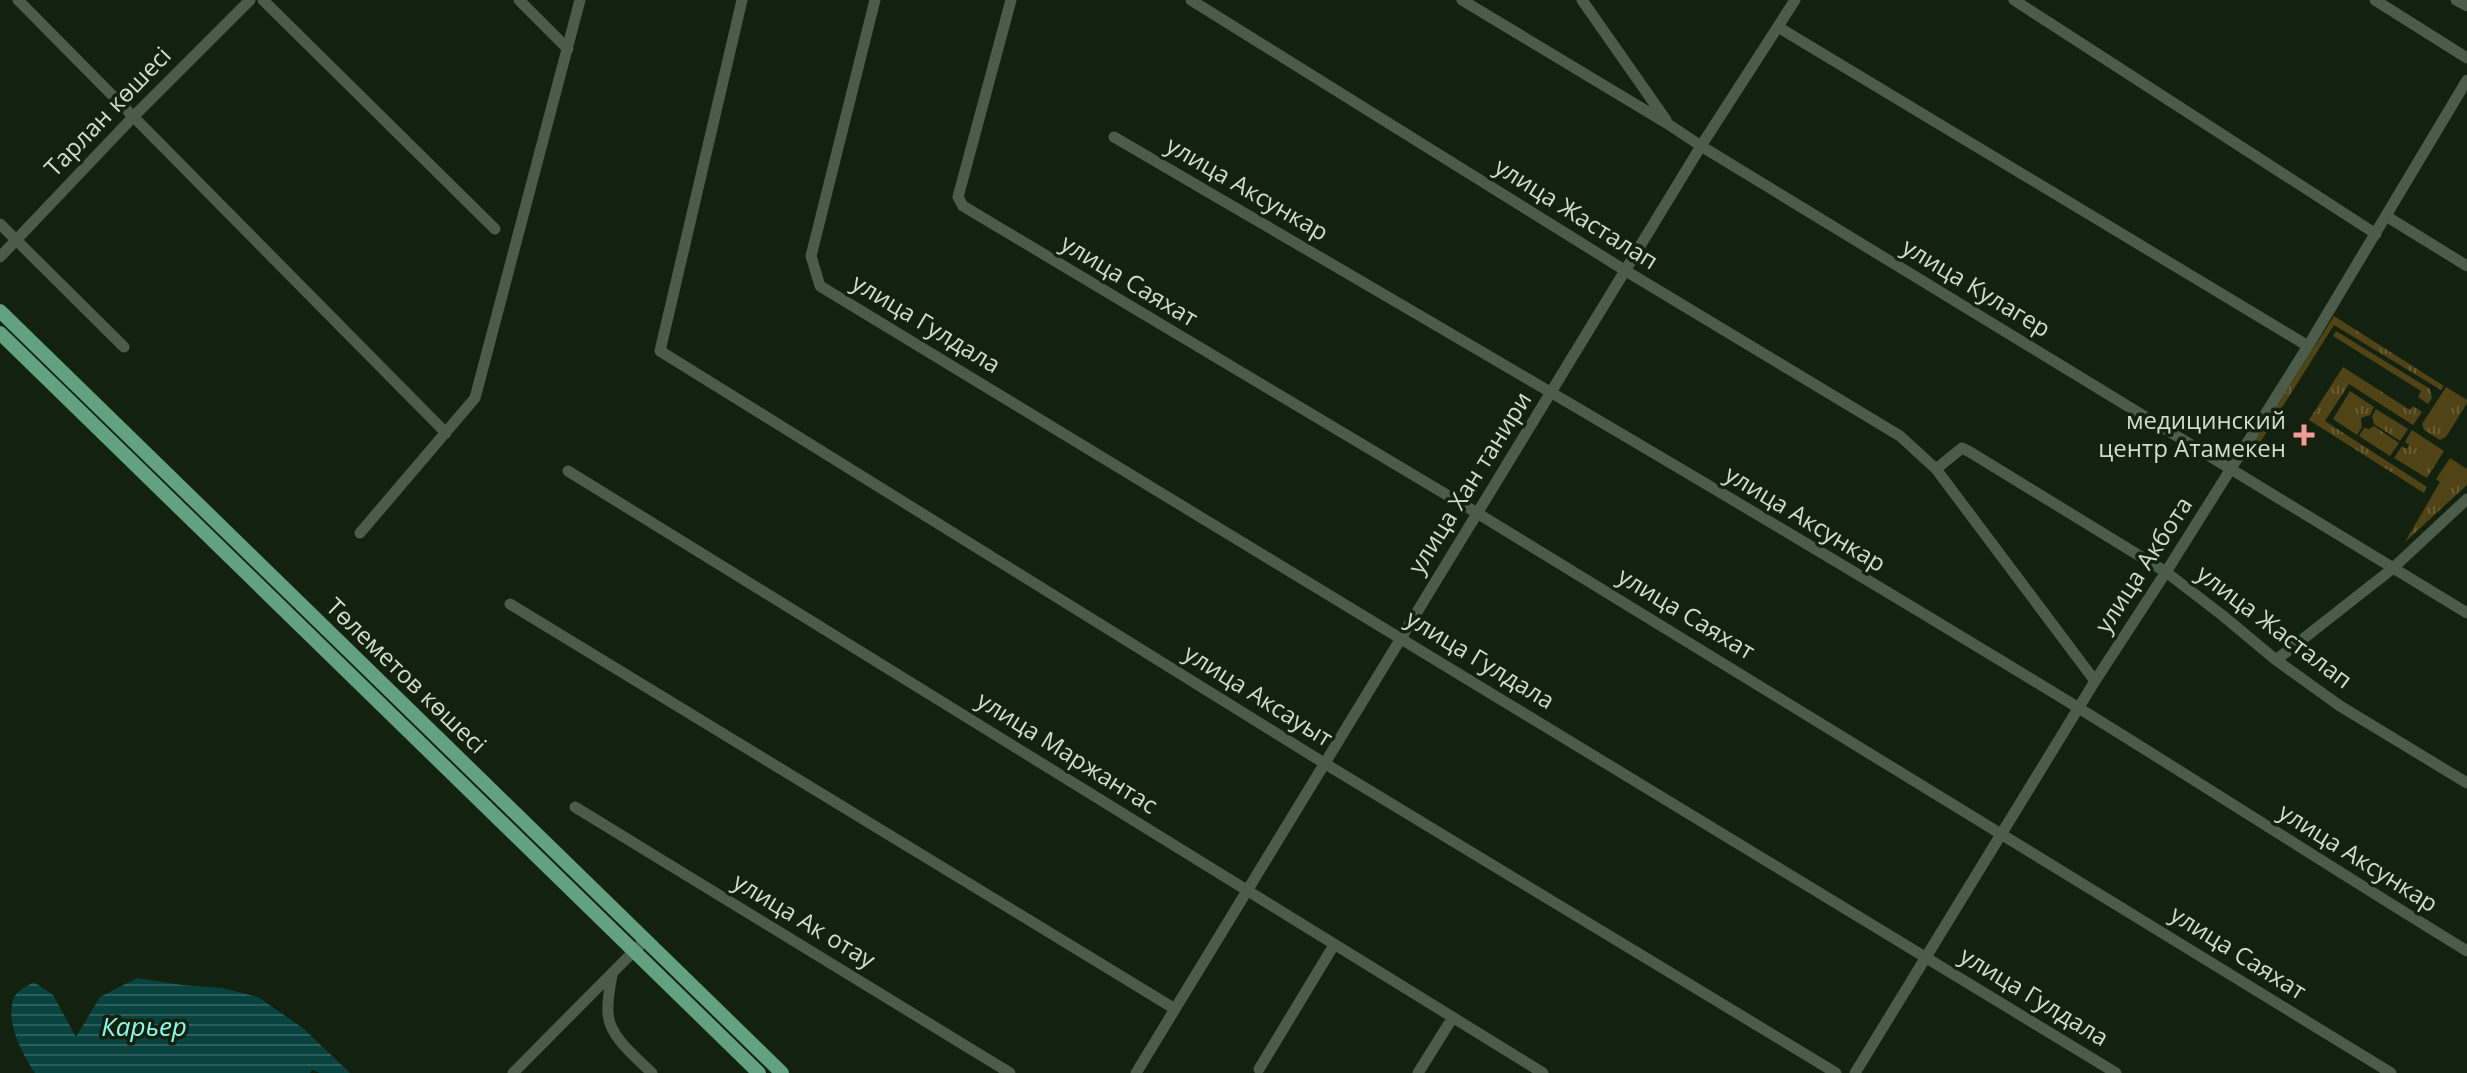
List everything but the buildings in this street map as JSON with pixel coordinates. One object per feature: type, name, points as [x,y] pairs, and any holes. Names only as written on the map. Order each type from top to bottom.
[{"type":"main road","name":"Төлеметов көшесі","points":[[0,311],[782,1073]]},
{"type":"main road","name":"Төлеметов көшесі","points":[[0,333],[759,1073]]},
{"type":"street","points":[[18,0],[446,433]]},
{"type":"street","name":"Тарлан көшесі","points":[[0,257],[250,0]]},
{"type":"street","points":[[263,0],[495,229]]},
{"type":"street","points":[[519,0],[568,49]]},
{"type":"street","points":[[360,533],[475,398],[580,0]]},
{"type":"street","name":"улица Аксауыт","points":[[742,0],[660,351],[1324,763],[1836,1073]]},
{"type":"street","name":"улица Гулдала","points":[[875,0],[811,256],[820,286],[2116,1073]]},
{"type":"street","name":"улица Саяхат","points":[[1011,0],[958,197],[963,206],[1477,513],[2391,1073]]},
{"type":"street","name":"улица Жасталап","points":[[1191,0],[1626,271],[1900,436],[1936,469],[2095,681]]},
{"type":"street","name":"улица Кулагер","points":[[1462,0],[2467,613]]},
{"type":"street","points":[[1582,0],[1668,124]]},
{"type":"street","points":[[2014,0],[2376,234]]},
{"type":"street","points":[[2375,0],[2467,58]]},
{"type":"street","points":[[2456,0],[2467,6]]},
{"type":"street","name":"улица Хан танири","points":[[1136,1073],[1400,637],[1793,1]]},
{"type":"street","points":[[1778,27],[2308,346]]},
{"type":"street","name":"улица Акбота","points":[[1855,1073],[2078,708],[2308,346],[2467,80]]},
{"type":"street","name":"улица Аксункар","points":[[1114,137],[1552,393],[2078,708],[2467,951]]},
{"type":"street","points":[[2386,216],[2467,266]]},
{"type":"street","points":[[0,224],[124,347]]},
{"type":"street","name":"улица Жасталап","points":[[1936,469],[1957,450],[1962,448],[1970,452],[2166,572],[2276,660],[2340,706],[2467,783]]},
{"type":"street","name":"улица Маржантас","points":[[568,471],[1543,1073]]},
{"type":"street","points":[[2276,660],[2392,569],[2467,499]]},
{"type":"street","points":[[510,604],[1175,1009]]},
{"type":"street","name":"улица Ак отау","points":[[575,807],[1010,1073]]},
{"type":"street","points":[[513,1073],[646,939]]},
{"type":"street","points":[[1259,1069],[1334,945]]},
{"type":"street","points":[[612,974],[610,1024],[628,1050],[652,1073]]},
{"type":"street","points":[[1418,1073],[1453,1017]]},
{"type":"green space","points":[[2334,316],[2444,386],[2441,390],[2334,325],[2259,444],[2254,442]]},
{"type":"green space","points":[[2336,331],[2430,389],[2432,398],[2428,404],[2418,397],[2421,391],[2333,336]]},
{"type":"green space","points":[[2343,367],[2410,410],[2413,406],[2422,412],[2413,425],[2349,384],[2325,421],[2427,487],[2424,493],[2309,420]]},
{"type":"green space","points":[[2446,387],[2467,403],[2446,437],[2440,440],[2424,430],[2422,424]]},
{"type":"green space","points":[[2350,391],[2374,407],[2370,415],[2361,418],[2362,427],[2357,435],[2333,419]]},
{"type":"green space","points":[[2376,409],[2408,429],[2400,441],[2374,424],[2372,416]]},
{"type":"green space","points":[[2374,426],[2399,443],[2390,456],[2359,436],[2364,428]]},
{"type":"green space","points":[[2412,430],[2444,451],[2427,478],[2394,458],[2402,446],[2407,449],[2409,445],[2405,442]]},
{"type":"green space","points":[[2450,458],[2467,469],[2467,485],[2405,542],[2440,482],[2436,479]]},
{"type":"water","name":"Карьер","points":[[137,978],[222,988],[258,997],[304,1029],[350,1073],[312,1070],[310,1073],[35,1073],[19,1045],[12,1023],[11,1012],[17,993],[34,982],[53,995],[76,1037],[100,997]]},
{"type":"place","name":"медицинский центр Атамекен","points":[[2304,435]]}]
